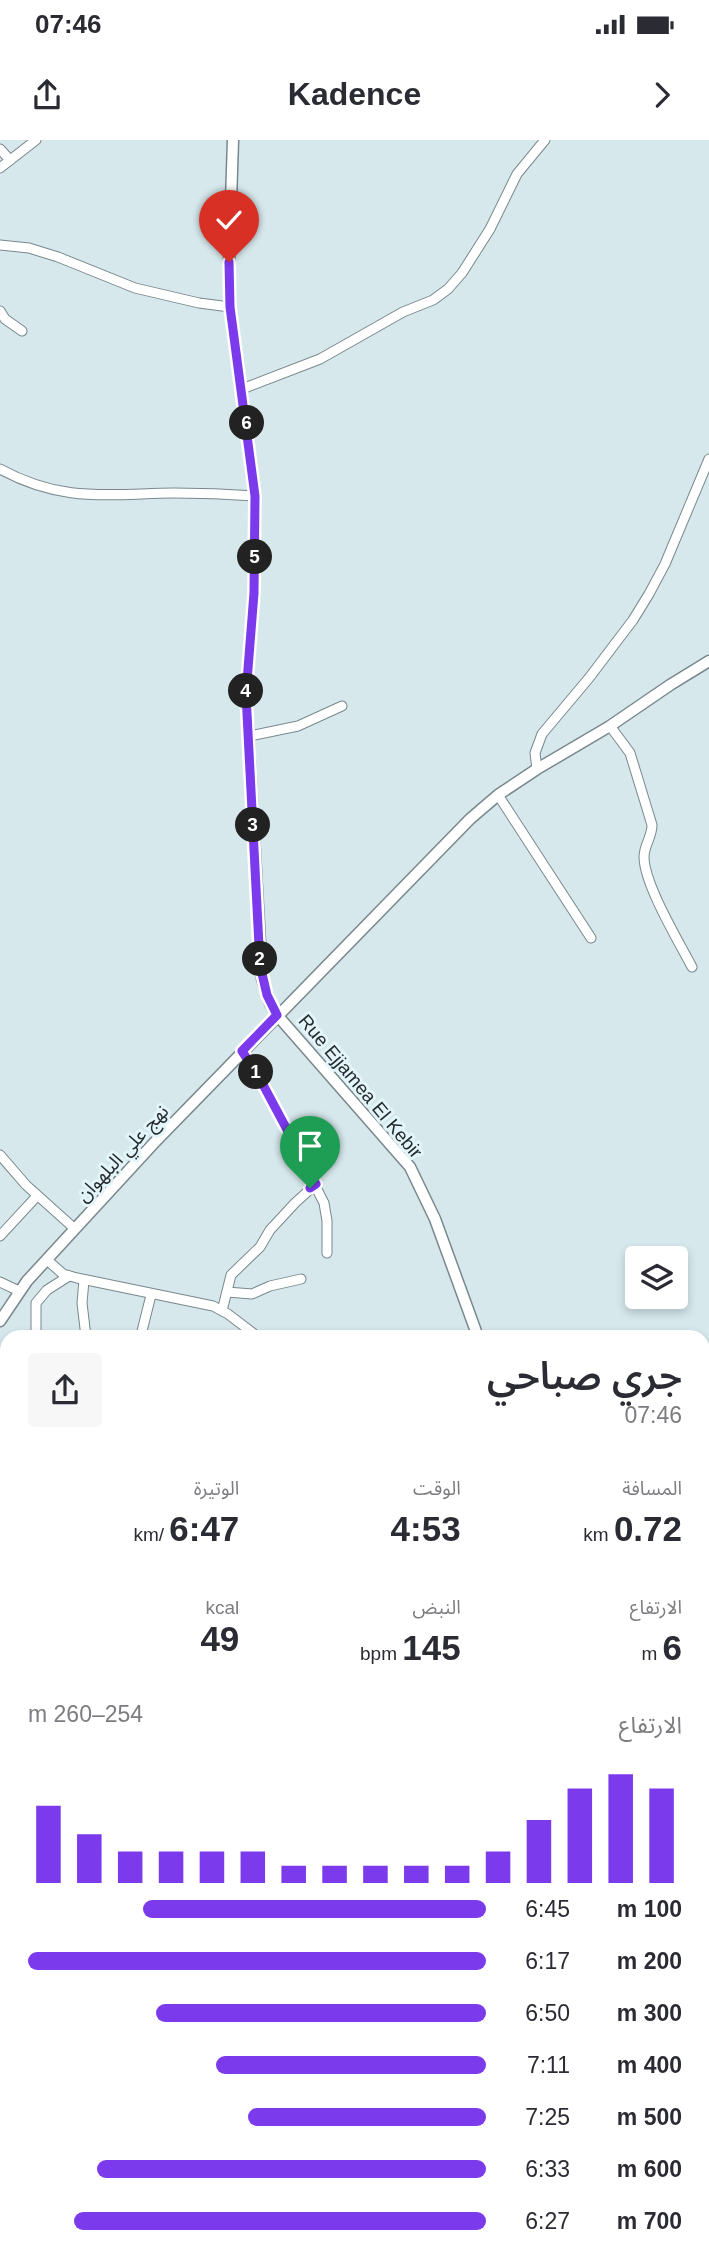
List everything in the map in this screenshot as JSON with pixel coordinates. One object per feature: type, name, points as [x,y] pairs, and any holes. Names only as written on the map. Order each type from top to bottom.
[{"type":"street","points":[[0,168],[36,140]]},
{"type":"street","name":"Rue Ejjamea El Kebir","points":[[233,140],[230,307],[255,496],[254,593],[246,694],[260,965],[267,995],[277,1015],[410,1167],[435,1219],[475,1330]]},
{"type":"street","points":[[242,389],[320,359],[403,312],[433,300],[448,289],[462,273],[490,229],[517,174],[545,140]]},
{"type":"street","points":[[0,149],[10,160]]},
{"type":"street","points":[[0,245],[29,248],[58,257],[135,288],[230,307]]},
{"type":"street","points":[[0,311],[22,331]]},
{"type":"street","points":[[537,769],[535,753],[542,734],[589,678],[649,594],[665,564],[709,459]]},
{"type":"street","points":[[0,469],[41,486],[73,494],[117,497],[173,494],[255,496]]},
{"type":"street","name":"نهج علي البلهوان","points":[[0,1321],[19,1291],[75,1229],[242,1051],[368,925],[443,845],[498,795],[709,661]]},
{"type":"street","points":[[250,736],[299,726],[342,706]]},
{"type":"street","points":[[610,726],[630,752],[652,825],[644,858],[649,881],[692,967]]},
{"type":"street","points":[[498,795],[591,938]]},
{"type":"street","points":[[242,1051],[260,1079],[316,1184],[327,1211],[327,1254]]},
{"type":"street","points":[[0,1155],[37,1196],[75,1229]]},
{"type":"street","points":[[222,1311],[231,1275],[260,1247],[270,1230],[295,1203],[316,1184]]},
{"type":"street","points":[[0,1236],[37,1196]]},
{"type":"street","points":[[47,1260],[69,1276],[213,1306],[248,1330]]},
{"type":"street","points":[[36,1330],[36,1303],[47,1290],[69,1276]]},
{"type":"street","points":[[227,1292],[252,1294],[270,1286],[301,1279]]},
{"type":"street","points":[[84,1280],[82,1303],[85,1330]]},
{"type":"street","points":[[0,1282],[19,1291]]},
{"type":"street","points":[[142,1330],[151,1295]]},
{"type":"route","points":[[229,262],[230,307],[255,496],[254,593],[246,694],[260,965],[267,995],[277,1015],[242,1051],[260,1079],[316,1184],[310,1188]]}]
